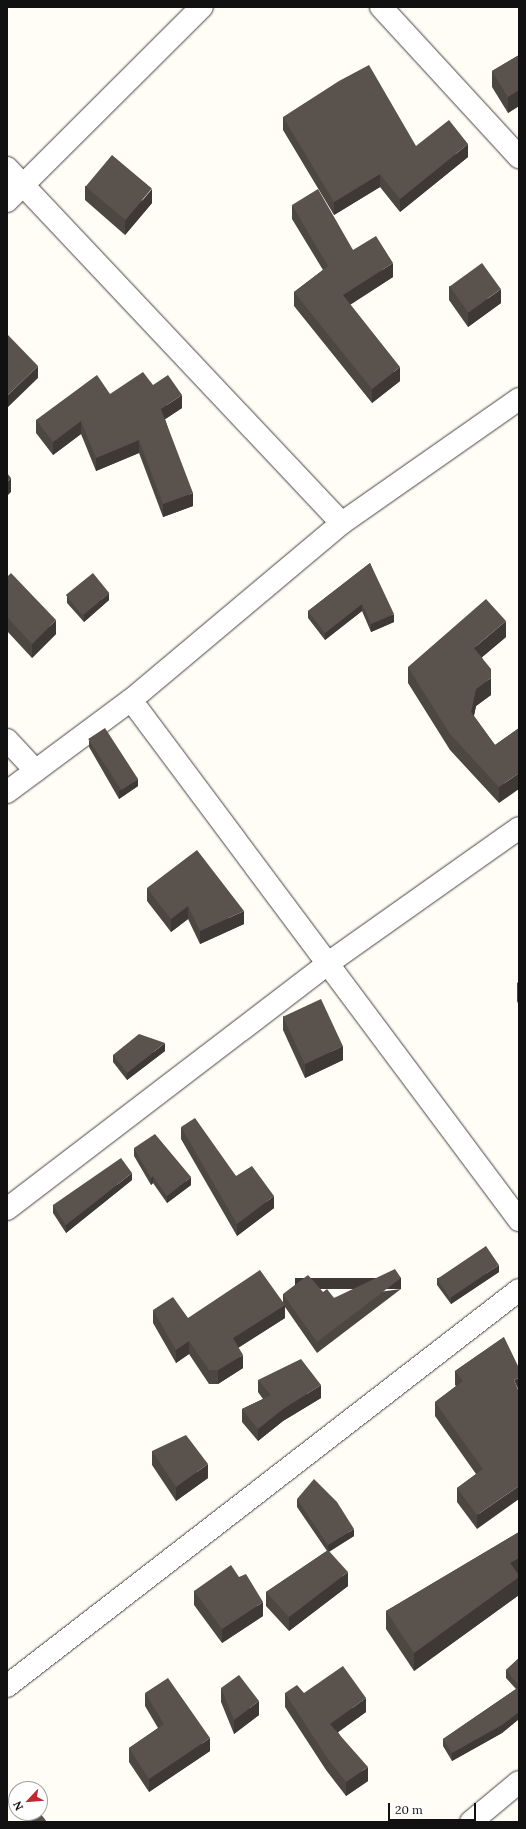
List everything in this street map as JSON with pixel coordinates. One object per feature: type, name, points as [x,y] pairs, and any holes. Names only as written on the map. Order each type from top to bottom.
[{"type":"street","points":[[7,201],[24,187],[202,7]]},
{"type":"street","points":[[382,7],[519,157]]},
{"type":"street","points":[[7,168],[342,523]]},
{"type":"street","points":[[7,792],[131,700],[342,523],[519,399]]},
{"type":"street","points":[[131,700],[519,1220]]},
{"type":"street","points":[[7,740],[36,771]]},
{"type":"street","points":[[7,1209],[327,964],[519,828]]},
{"type":"street","points":[[7,1686],[519,1290]]},
{"type":"street","points":[[471,1822],[519,1782]]},
{"type":"building","points":[[519,55],[519,90],[508,97],[492,71]]},
{"type":"building","points":[[369,65],[416,146],[449,120],[468,144],[400,199],[380,174],[334,202],[283,117],[339,81]]},
{"type":"building","points":[[112,155],[152,188],[125,220],[86,186]]},
{"type":"building","points":[[318,189],[353,250],[376,236],[393,263],[343,295],[400,367],[372,389],[294,292],[328,266],[292,205]]},
{"type":"building","points":[[482,263],[501,289],[468,312],[450,287]]},
{"type":"building","points":[[7,334],[38,366],[7,396]]},
{"type":"building","points":[[143,372],[153,385],[168,375],[182,395],[161,409],[193,493],[163,504],[139,440],[96,458],[81,421],[53,442],[36,420],[97,375],[110,394]]},
{"type":"building","points":[[7,473],[11,478],[7,482]]},
{"type":"building","points":[[370,563],[394,614],[371,624],[362,604],[325,633],[308,611]]},
{"type":"building","points":[[11,573],[56,620],[32,644],[7,617],[7,577]]},
{"type":"building","points":[[93,573],[109,593],[82,615],[66,595]]},
{"type":"building","points":[[486,599],[506,621],[474,648],[491,669],[491,678],[476,689],[471,712],[495,745],[519,728],[519,773],[499,787],[450,734],[408,667]]},
{"type":"building","points":[[105,728],[138,779],[121,790],[88,739]]},
{"type":"building","points":[[197,850],[244,911],[200,931],[188,906],[171,919],[147,888]]},
{"type":"building","points":[[321,999],[343,1046],[305,1064],[283,1017]]},
{"type":"building","points":[[139,1034],[165,1043],[127,1073],[113,1055]]},
{"type":"building","points":[[195,1118],[236,1176],[252,1166],[274,1196],[237,1224],[181,1127]]},
{"type":"building","points":[[155,1134],[191,1177],[167,1196],[153,1176],[151,1178],[134,1148]]},
{"type":"building","points":[[121,1158],[132,1173],[66,1225],[53,1205]]},
{"type":"building","points":[[486,1246],[499,1265],[450,1298],[437,1279]]},
{"type":"building","points":[[395,1269],[401,1278],[317,1342],[283,1294],[308,1275],[323,1292],[327,1289],[334,1298]]},
{"type":"building","points":[[260,1270],[285,1305],[233,1338],[243,1355],[218,1370],[209,1370],[189,1341],[176,1350],[153,1310],[173,1297],[188,1318]]},
{"type":"building","points":[[504,1337],[519,1368],[519,1378],[514,1380],[519,1392],[519,1486],[477,1515],[457,1488],[483,1469],[435,1402],[463,1381],[455,1371]]},
{"type":"building","points":[[301,1359],[321,1385],[283,1409],[258,1429],[242,1409],[271,1395],[258,1380]]},
{"type":"building","points":[[186,1435],[208,1464],[176,1487],[152,1451]]},
{"type":"building","points":[[314,1479],[337,1502],[354,1529],[328,1545],[297,1499]]},
{"type":"building","points":[[519,1532],[519,1558],[510,1563],[519,1577],[414,1653],[386,1611]]},
{"type":"building","points":[[328,1550],[348,1572],[289,1617],[266,1592]]},
{"type":"building","points":[[231,1565],[239,1577],[246,1574],[263,1602],[222,1629],[194,1591]]},
{"type":"building","points":[[519,1658],[519,1686],[506,1670]]},
{"type":"building","points":[[343,1666],[366,1698],[330,1724],[368,1767],[346,1782],[326,1756],[285,1693],[297,1685],[304,1693]]},
{"type":"building","points":[[239,1675],[259,1701],[234,1720],[221,1688]]},
{"type":"building","points":[[168,1678],[210,1738],[149,1779],[129,1748],[164,1724],[145,1693]]},
{"type":"building","points":[[519,1687],[519,1712],[502,1725],[452,1753],[443,1739]]},
{"type":"building","points":[[46,1821],[47,1822],[25,1822]]}]
